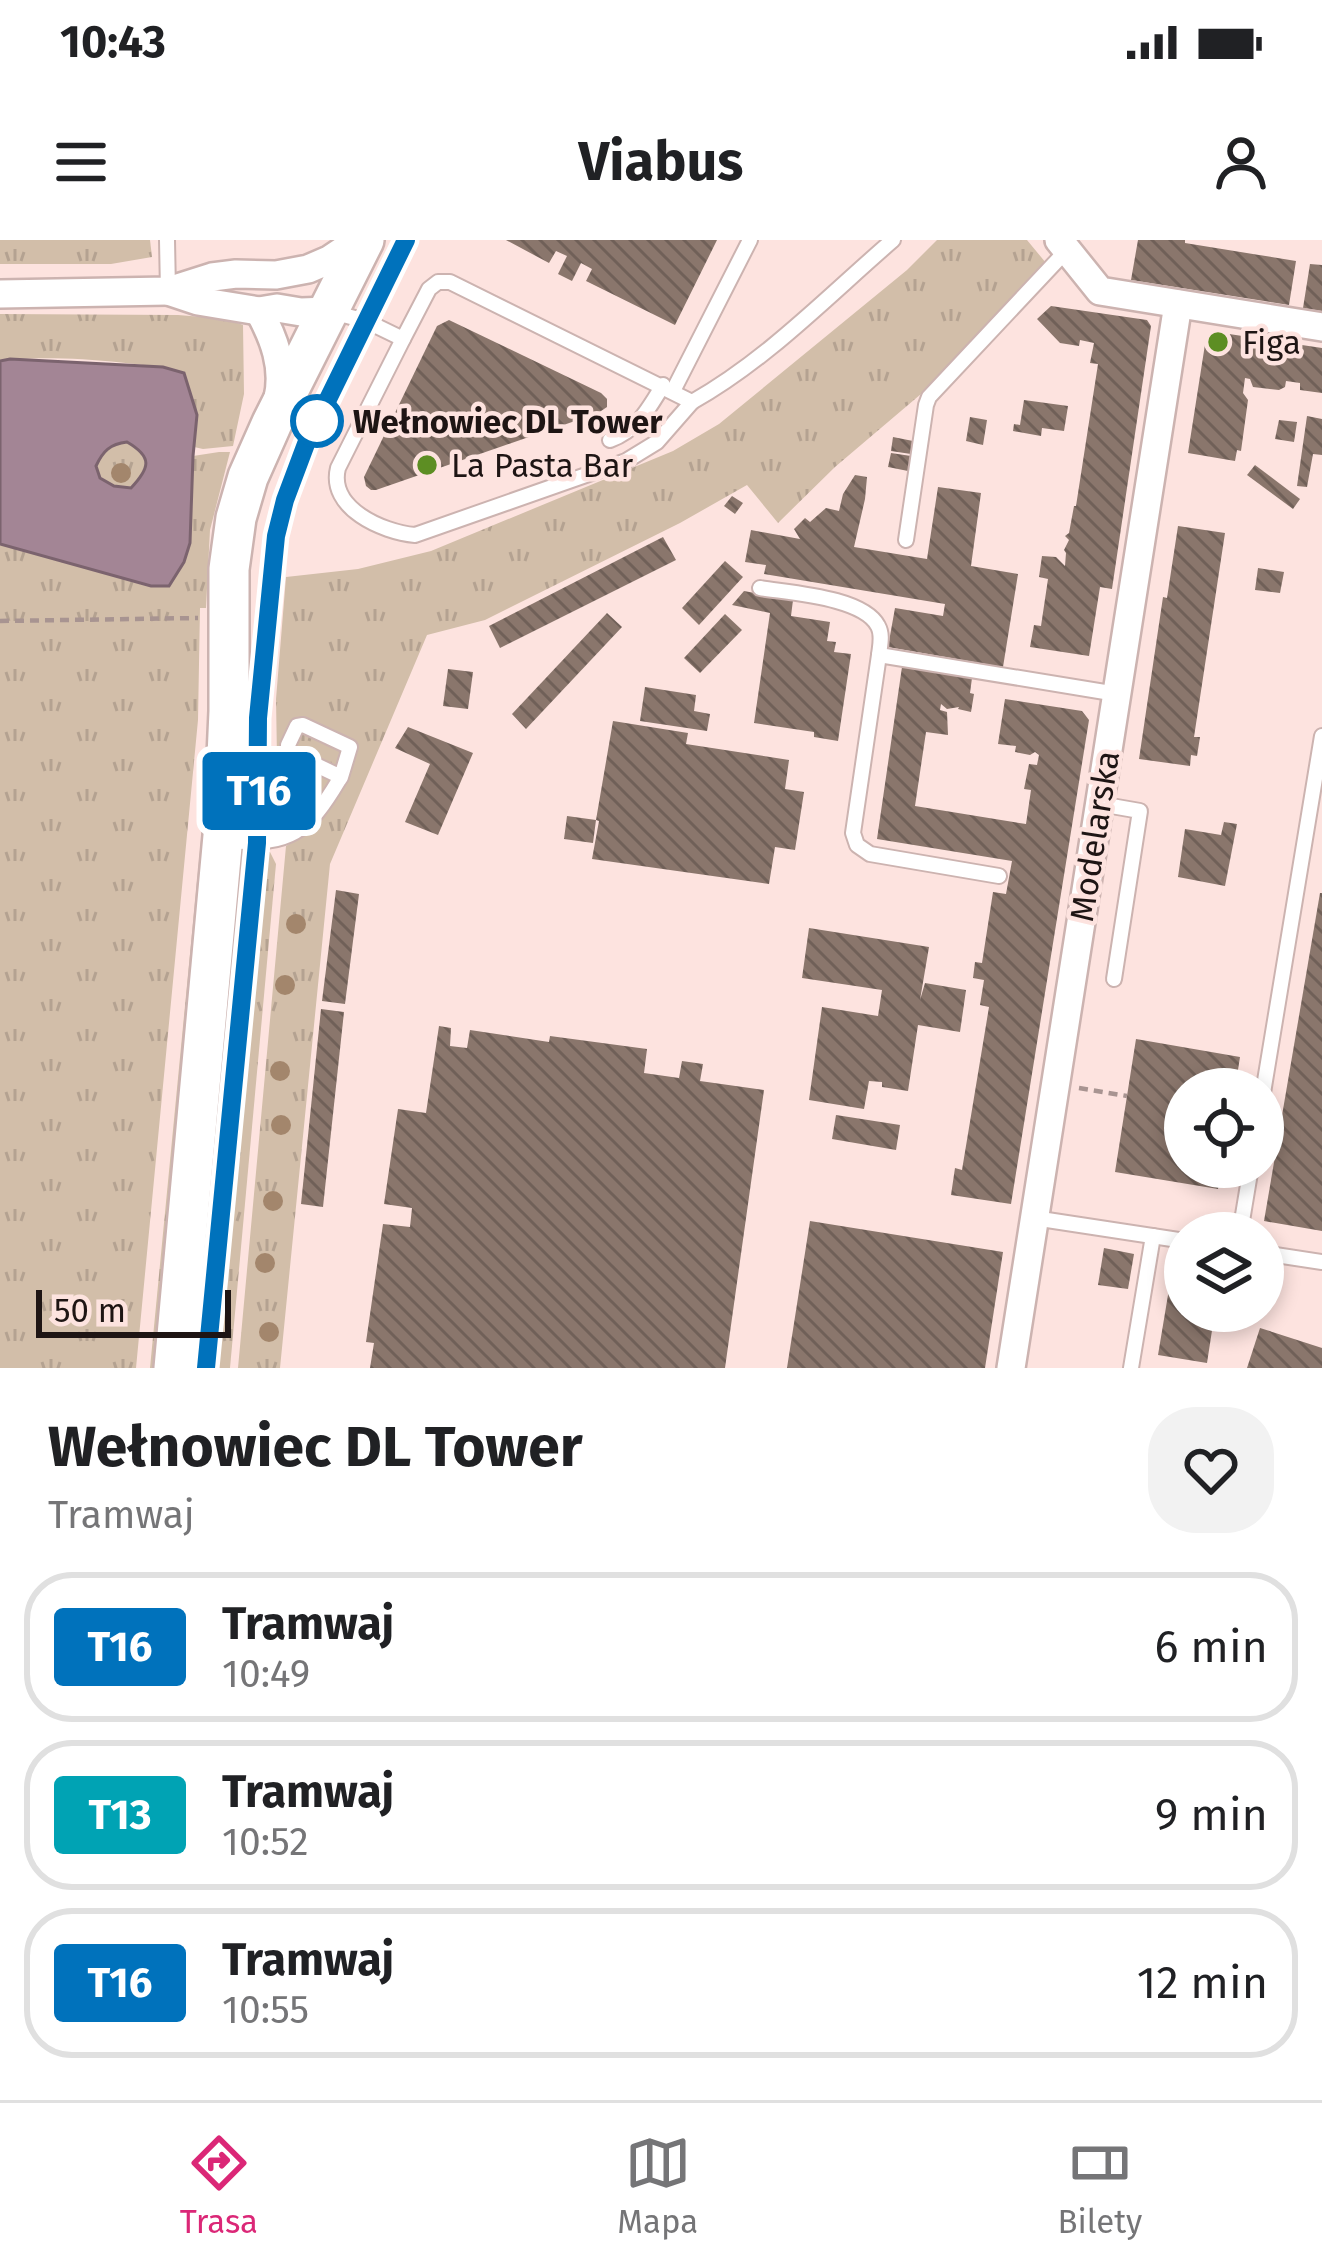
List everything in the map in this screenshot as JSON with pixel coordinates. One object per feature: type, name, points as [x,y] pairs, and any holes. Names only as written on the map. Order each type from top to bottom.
[{"type":"main road","points":[[174,1368],[223,841],[229,569],[236,518],[272,423],[361,240]]},
{"type":"street","points":[[0,294],[167,291],[212,277],[276,275],[308,269],[361,240]]},
{"type":"street","points":[[1063,245],[1100,291],[1322,327]]},
{"type":"street","points":[[276,275],[328,310]]},
{"type":"street","points":[[167,291],[259,311],[328,310]]},
{"type":"street","name":"Modelarska","points":[[1011,1368],[1178,304]]},
{"type":"street","points":[[259,311],[272,334],[281,384],[272,423]]},
{"type":"lane","points":[[166,240],[167,291]]},
{"type":"lane","points":[[610,440],[628,434],[668,388],[750,240]]},
{"type":"lane","points":[[692,402],[450,282],[438,282],[429,289],[338,468],[338,493],[365,518],[400,534],[416,535],[626,461],[657,442],[692,402],[757,358],[893,240]]},
{"type":"lane","points":[[906,540],[929,398],[1063,245]]},
{"type":"lane","points":[[328,310],[366,321],[403,340]]},
{"type":"lane","points":[[760,588],[846,604],[864,613],[881,634],[854,840],[870,854],[999,876]]},
{"type":"lane","points":[[879,655],[1117,694]]},
{"type":"lane","points":[[223,841],[268,843],[291,835],[318,813],[340,776],[350,747],[297,726],[289,752],[340,776]]},
{"type":"lane","points":[[1267,1068],[1322,736]]},
{"type":"lane","points":[[1099,804],[1140,811],[1114,979]]},
{"type":"lane","points":[[1034,1218],[1164,1238]]},
{"type":"lane","points":[[1131,1368],[1153,1236]]},
{"type":"lane","points":[[1284,1256],[1322,1262]]},
{"type":"path","points":[[0,621],[200,618]]},
{"type":"path","points":[[1105,1092],[1127,1096]]},
{"type":"green space","points":[[0,240],[150,240],[152,257],[111,264],[0,264]]},
{"type":"green space","points":[[937,240],[1027,240],[1046,263],[921,394],[778,523],[747,485],[485,620],[427,635],[330,864],[280,1368],[238,1368],[286,846],[298,839],[293,823],[282,826],[278,815],[276,699],[286,577],[358,569],[431,551],[673,451],[719,424]]},
{"type":"green space","points":[[0,314],[178,315],[243,325],[244,394],[233,446],[194,447],[197,415],[184,373],[92,360],[0,361]]},
{"type":"green space","points":[[127,442],[146,463],[131,489],[114,487],[100,477],[96,466],[108,449]]},
{"type":"green space","points":[[230,452],[210,530],[206,608],[200,608],[198,720],[136,1368],[0,1368],[0,544],[151,586],[169,586],[189,541],[193,456]]},
{"type":"green space","points":[[215,695],[212,781],[158,1368],[150,1368]]},
{"type":"green space","points":[[262,852],[270,852],[276,864],[230,1368],[212,1368]]},
{"type":"shaded area","points":[[0,361],[163,367],[184,373],[197,415],[190,543],[169,586],[151,586],[0,544]],"holes":[[[127,442],[146,463],[131,488],[100,478],[96,466],[108,449]]]},
{"type":"building","points":[[506,240],[717,240],[675,325],[586,281],[592,269],[581,263],[572,281],[558,274],[567,256],[556,251],[549,263]]},
{"type":"building","points":[[1138,240],[1185,240],[1296,261],[1289,305],[1131,280]]},
{"type":"building","points":[[1310,264],[1322,265],[1322,311],[1303,308]]},
{"type":"building","points":[[1051,306],[1147,320],[1151,326],[1112,589],[1100,587],[1089,656],[1030,647],[1034,625],[1041,626],[1048,579],[1039,577],[1042,556],[1056,557],[1065,566],[1069,540],[1065,536],[1076,506],[1098,364],[1090,363],[1094,343],[1060,343],[1037,319]]},
{"type":"building","points":[[449,320],[601,393],[607,407],[371,490],[364,477],[437,326]]},
{"type":"building","points":[[1216,332],[1322,348],[1322,393],[1300,390],[1300,383],[1286,381],[1279,390],[1253,387],[1245,378],[1243,393],[1248,400],[1241,451],[1237,450],[1235,461],[1188,453],[1206,338]]},
{"type":"building","points":[[1024,400],[1068,406],[1064,431],[1042,428],[1041,436],[1013,431],[1014,424],[1020,425]]},
{"type":"building","points":[[1307,416],[1322,419],[1322,455],[1313,454],[1307,487],[1297,486]]},
{"type":"building","points":[[970,417],[987,420],[983,445],[966,441]]},
{"type":"building","points":[[1279,420],[1297,422],[1294,442],[1275,439]]},
{"type":"building","points":[[893,437],[913,441],[911,454],[891,451]]},
{"type":"building","points":[[891,453],[911,456],[908,471],[888,467]]},
{"type":"building","points":[[1255,465],[1300,499],[1293,509],[1247,475]]},
{"type":"building","points":[[855,475],[867,477],[854,547],[927,559],[938,487],[981,493],[971,566],[1018,574],[1003,667],[888,647],[895,608],[943,616],[945,604],[764,574],[766,565],[745,562],[751,530],[800,539],[794,529],[805,518],[810,522],[826,508],[839,511]]},
{"type":"building","points":[[732,496],[743,503],[735,514],[724,506]]},
{"type":"building","points":[[1178,526],[1225,533],[1194,737],[1200,737],[1190,766],[1139,759]]},
{"type":"building","points":[[663,537],[676,560],[500,648],[489,626]]},
{"type":"building","points":[[725,561],[743,577],[699,625],[682,608]]},
{"type":"building","points":[[1258,568],[1284,572],[1280,593],[1255,590]]},
{"type":"building","points":[[744,591],[793,600],[791,616],[830,622],[827,641],[836,642],[834,652],[851,654],[838,741],[814,737],[814,732],[754,723],[770,613],[732,605]]},
{"type":"building","points":[[607,613],[622,627],[526,729],[512,714]]},
{"type":"building","points":[[725,614],[742,630],[700,673],[684,658]]},
{"type":"building","points":[[902,667],[972,678],[970,693],[974,694],[971,712],[941,704],[940,710],[947,712],[948,735],[926,732],[915,806],[1026,824],[1031,790],[1024,789],[1029,764],[1037,765],[1039,755],[998,744],[1005,699],[1082,711],[1089,720],[1011,1204],[951,1195],[955,1168],[962,1170],[989,1007],[980,1005],[984,980],[973,978],[975,962],[982,963],[993,892],[1006,894],[1012,861],[877,839]]},
{"type":"building","points":[[448,669],[473,672],[468,709],[443,706]]},
{"type":"building","points":[[645,687],[696,695],[694,711],[710,714],[707,731],[640,721]]},
{"type":"building","points":[[613,721],[688,733],[686,744],[789,760],[785,789],[804,792],[795,850],[775,847],[769,884],[592,859]]},
{"type":"building","points":[[408,727],[473,753],[438,835],[405,822],[430,764],[395,748]]},
{"type":"building","points":[[567,816],[596,820],[593,843],[564,839]]},
{"type":"building","points":[[1224,822],[1237,824],[1225,886],[1178,877],[1185,829],[1221,835]]},
{"type":"building","points":[[336,890],[359,894],[345,1004],[322,1001]]},
{"type":"building","points":[[1322,893],[1322,1231],[1284,1224],[1284,1212],[1266,1212],[1270,1188],[1284,1188],[1284,1104]]},
{"type":"building","points":[[809,928],[929,947],[920,1000],[925,983],[966,990],[960,1032],[918,1025],[908,1091],[869,1081],[864,1109],[809,1100],[822,1007],[878,1016],[882,990],[802,978]]},
{"type":"building","points":[[321,1009],[344,1012],[323,1207],[301,1204]]},
{"type":"building","points":[[439,1026],[451,1028],[450,1046],[467,1048],[470,1030],[647,1049],[644,1073],[679,1078],[682,1061],[703,1064],[700,1081],[764,1090],[725,1368],[370,1368],[374,1343],[366,1342],[383,1224],[410,1227],[412,1208],[384,1204],[398,1109],[426,1113]]},
{"type":"building","points":[[1136,1039],[1240,1057],[1238,1068],[1164,1068],[1164,1180],[1115,1172]]},
{"type":"building","points":[[836,1115],[900,1125],[896,1150],[832,1139]]},
{"type":"building","points":[[810,1221],[1003,1252],[985,1368],[787,1368]]},
{"type":"building","points":[[1104,1248],[1134,1254],[1128,1289],[1098,1285]]},
{"type":"building","points":[[1164,1319],[1164,1332],[1212,1332],[1207,1363],[1158,1355]]},
{"type":"building","points":[[1259,1332],[1322,1348],[1322,1368],[1247,1368]]},
{"type":"tram line","points":[[195,1368],[276,536],[315,422],[406,240]]},
{"type":"tram line","name":"T16","points":[[206,1368],[257,843],[256,741],[276,536],[306,444],[406,240]]},
{"type":"place","name":"Figa","points":[[1218,342]]},
{"type":"place","name":"Wełnowiec DL Tower","points":[[317,421]]},
{"type":"place","name":"La Pasta Bar","points":[[427,465]]}]
